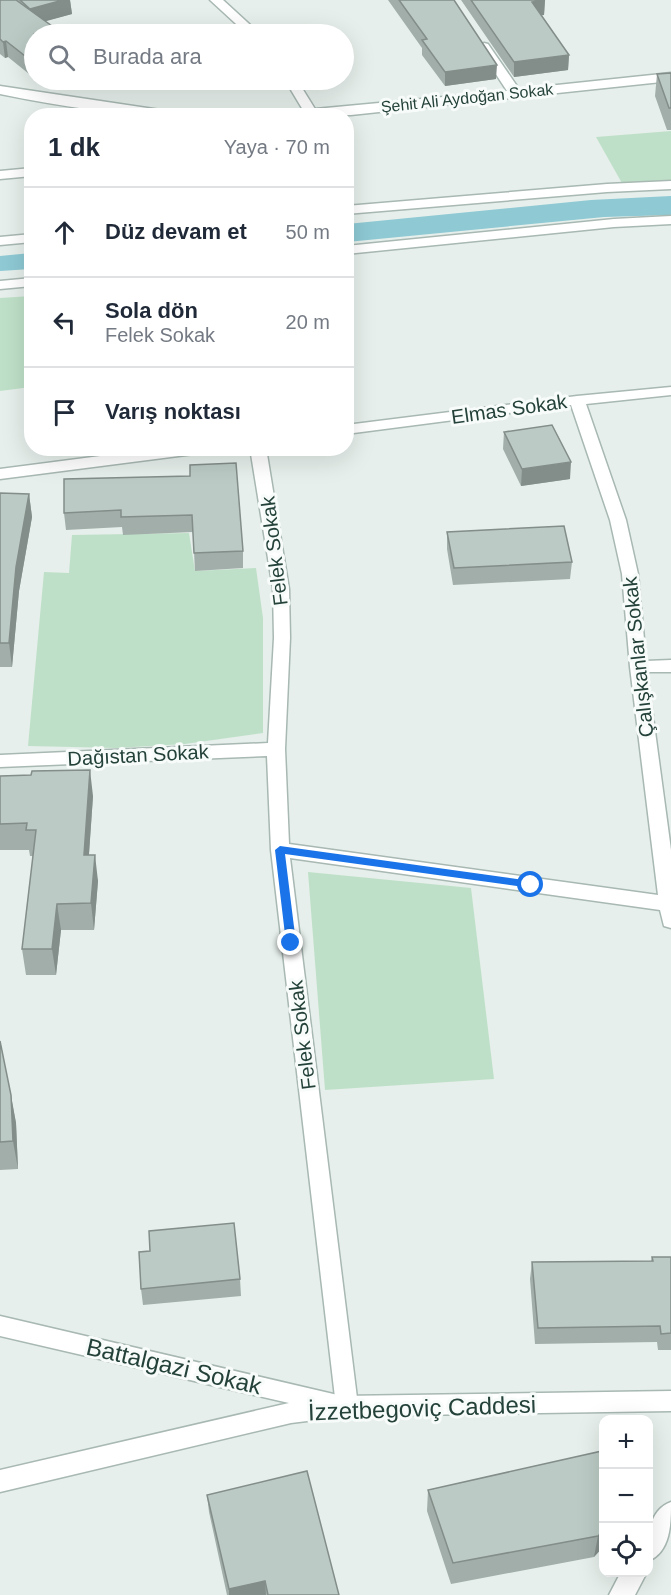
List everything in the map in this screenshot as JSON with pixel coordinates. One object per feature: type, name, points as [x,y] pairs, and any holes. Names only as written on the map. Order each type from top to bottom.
[{"type":"street","points":[[216,0],[243,24]]},
{"type":"street","points":[[477,37],[515,93]]},
{"type":"street","name":"Şehit Ali Aydoğan Sokak","points":[[354,110],[671,77]]},
{"type":"street","points":[[0,90],[116,108]]},
{"type":"street","points":[[297,90],[308,108]]},
{"type":"street","points":[[0,175],[24,173]]},
{"type":"street","points":[[354,209],[607,188],[671,185]]},
{"type":"street","points":[[354,249],[614,223],[671,220]]},
{"type":"street","points":[[0,241],[24,239]]},
{"type":"street","points":[[0,285],[24,283]]},
{"type":"street","name":"Elmas Sokak","points":[[354,429],[577,400],[671,391]]},
{"type":"street","name":"Çalışkanlar Sokak","points":[[577,400],[618,520],[630,574],[638,667],[670,910]]},
{"type":"street","points":[[0,474],[140,456]]},
{"type":"street","name":"Felek Sokak","points":[[260,456],[281,588],[282,638],[276,749],[280,850],[347,1406]]},
{"type":"street","points":[[638,667],[671,666]]},
{"type":"street","name":"Dağıstan Sokak","points":[[0,761],[276,749]]},
{"type":"street","points":[[280,850],[670,910]]},
{"type":"street","name":"Battalgazi Sokak","points":[[0,1326],[347,1406]]},
{"type":"street","name":"İzzetbegoviç Caddesi","points":[[0,1481],[291,1413],[347,1406],[671,1401]]},
{"type":"street","points":[[653,1542],[671,1513]]},
{"type":"street","points":[[621,1595],[632,1577]]},
{"type":"green space","points":[[671,131],[671,180],[623,185],[596,137]]},
{"type":"green space","points":[[24,296],[24,388],[0,391],[0,298]]},
{"type":"green space","points":[[189,533],[195,571],[256,568],[263,618],[263,733],[185,744],[116,748],[28,746],[44,572],[69,573],[72,535]]},
{"type":"green space","points":[[308,872],[471,888],[494,1079],[325,1090]]},
{"type":"water","points":[[671,196],[671,215],[604,217],[354,241],[354,223],[591,200]]},
{"type":"water","points":[[24,254],[24,269],[0,271],[0,256]]},
{"type":"building","points":[[0,0],[16,0],[49,24],[24,24],[24,55],[0,39]]},
{"type":"building","points":[[20,0],[63,0],[30,9]]},
{"type":"building","points":[[399,0],[454,0],[497,65],[445,72],[422,40],[427,39]]},
{"type":"building","points":[[471,0],[545,0],[532,2],[569,55],[514,62]]},
{"type":"building","points":[[671,73],[671,108],[669,108],[657,74]]},
{"type":"building","points":[[552,425],[571,462],[522,469],[504,432]]},
{"type":"building","points":[[236,463],[243,551],[194,553],[192,515],[121,517],[121,510],[64,513],[64,479],[190,476],[190,465]]},
{"type":"building","points":[[0,493],[29,494],[16,567],[9,643],[0,643]]},
{"type":"building","points":[[564,526],[572,562],[454,568],[447,532]]},
{"type":"building","points":[[90,770],[84,855],[95,855],[91,903],[57,904],[52,949],[22,949],[36,830],[26,830],[27,823],[0,824],[0,776],[31,775],[32,771]]},
{"type":"building","points":[[0,1041],[11,1095],[13,1141],[0,1142]]},
{"type":"building","points":[[234,1223],[240,1279],[141,1289],[139,1252],[150,1251],[149,1231]]},
{"type":"building","points":[[652,1257],[671,1257],[671,1333],[661,1334],[660,1326],[538,1328],[532,1262],[653,1261]]},
{"type":"building","points":[[599,1452],[599,1535],[453,1563],[428,1490]]},
{"type":"building","points":[[307,1471],[339,1595],[268,1595],[265,1581],[229,1589],[207,1495]]},
{"type":"route","points":[[291,943],[280,850],[531,885]]}]
